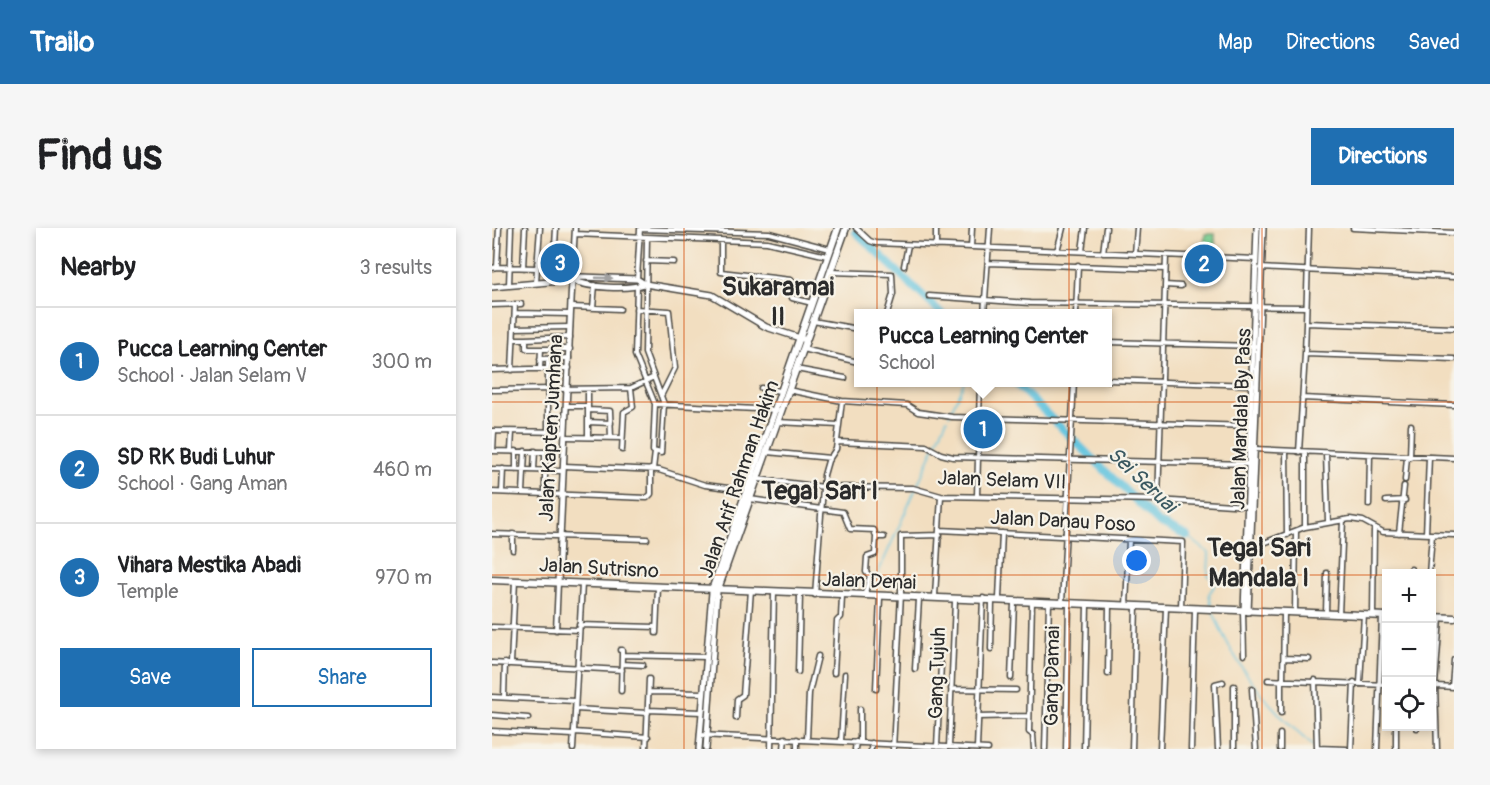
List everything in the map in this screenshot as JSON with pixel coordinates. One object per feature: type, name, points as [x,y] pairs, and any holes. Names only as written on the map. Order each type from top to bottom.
[{"type":"main road","name":"Jalan Arif Rahman Hakim","points":[[713,590],[778,410],[838,228]]},
{"type":"main road","name":"Jalan Arif Rahman Hakim","points":[[802,338],[813,321],[846,228]]},
{"type":"main road","name":"Jalan Arif Rahman Hakim","points":[[784,391],[795,369],[799,348]]},
{"type":"main road","name":"Jalan Arif Rahman Hakim","points":[[713,590],[758,479],[778,410]]},
{"type":"main road","name":"Jalan Sutrisno","points":[[492,580],[713,590]]},
{"type":"main road","name":"Jalan Denai","points":[[713,590],[935,596],[1014,603],[1029,601]]},
{"type":"main road","name":"Jalan Denai","points":[[774,592],[800,595],[815,593],[842,596],[865,595],[880,598],[901,596],[955,601],[999,598],[1196,610],[1382,616]]},
{"type":"main road","points":[[1436,617],[1454,618]]},
{"type":"street","points":[[499,228],[495,268],[574,265]]},
{"type":"street","points":[[509,285],[511,228]]},
{"type":"street","points":[[523,268],[525,228]]},
{"type":"street","points":[[537,283],[540,228]]},
{"type":"street","points":[[554,264],[556,228]]},
{"type":"street","name":"Jalan Kapten Jumhana","points":[[556,630],[575,228]]},
{"type":"street","points":[[637,279],[640,238],[643,228],[769,233],[830,249]]},
{"type":"street","points":[[856,228],[872,242],[1256,259]]},
{"type":"street","points":[[936,228],[936,246]]},
{"type":"street","points":[[971,247],[972,228]]},
{"type":"street","points":[[984,309],[990,228]]},
{"type":"street","points":[[1057,251],[1063,228]]},
{"type":"street","points":[[1082,251],[1085,228]]},
{"type":"street","points":[[1103,253],[1106,228]]},
{"type":"street","points":[[1135,254],[1137,228]]},
{"type":"street","name":"Jalan Mandala By Pass","points":[[1257,228],[1258,268]]},
{"type":"street","name":"Jalan Mandala By Pass","points":[[1245,612],[1251,548],[1258,268],[1263,228]]},
{"type":"street","points":[[1299,452],[1309,228]]},
{"type":"street","points":[[1353,228],[1454,233]]},
{"type":"street","points":[[767,242],[769,233]]},
{"type":"street","points":[[575,234],[767,242],[828,256]]},
{"type":"street","points":[[647,238],[645,357],[664,404],[663,451],[655,452]]},
{"type":"street","points":[[721,240],[721,272],[791,280],[793,283],[792,298],[812,303]]},
{"type":"street","points":[[803,250],[805,241]]},
{"type":"street","points":[[904,266],[908,244]]},
{"type":"street","points":[[1158,500],[1166,256]]},
{"type":"street","points":[[646,261],[674,262]]},
{"type":"street","points":[[988,263],[1165,269]]},
{"type":"street","points":[[1076,309],[1078,265]]},
{"type":"street","points":[[1258,268],[1454,277]]},
{"type":"street","points":[[830,272],[892,274],[893,294],[888,309]]},
{"type":"street","points":[[492,287],[572,280],[581,277],[637,279],[645,284],[711,295],[766,327],[802,338]]},
{"type":"street","points":[[572,280],[595,285],[637,286],[645,284]]},
{"type":"street","points":[[593,308],[595,285]]},
{"type":"street","points":[[1165,285],[1181,286]]},
{"type":"street","points":[[492,492],[647,498],[651,494],[655,452],[654,404],[635,355],[637,286]]},
{"type":"street","points":[[929,296],[1076,304],[1306,307]]},
{"type":"street","points":[[512,370],[515,304]]},
{"type":"street","points":[[492,305],[521,304]]},
{"type":"street","points":[[515,313],[593,308],[620,309]]},
{"type":"street","points":[[636,309],[669,312],[675,368],[661,396]]},
{"type":"street","points":[[813,321],[854,329]]},
{"type":"street","points":[[1305,323],[1454,328]]},
{"type":"street","points":[[514,327],[571,327]]},
{"type":"street","points":[[514,339],[571,337]]},
{"type":"street","points":[[526,339],[527,349],[571,349]]},
{"type":"street","points":[[1112,342],[1256,346]]},
{"type":"street","points":[[799,348],[854,361]]},
{"type":"street","points":[[540,369],[541,349]]},
{"type":"street","points":[[1305,354],[1454,359]]},
{"type":"street","points":[[540,359],[570,358]]},
{"type":"street","points":[[548,359],[548,432]]},
{"type":"street","points":[[492,370],[569,368]]},
{"type":"street","points":[[795,369],[845,378]]},
{"type":"street","points":[[492,390],[631,388],[654,377]]},
{"type":"street","points":[[1112,380],[1254,385]]},
{"type":"street","name":"Jalan Mandala By Pass","points":[[1245,612],[1248,464],[1252,449],[1250,426],[1254,385]]},
{"type":"street","points":[[977,496],[980,387]]},
{"type":"street","name":"Gang Damai","points":[[1066,749],[1066,498],[1071,460],[1074,387]]},
{"type":"street","points":[[622,450],[624,411],[633,407],[631,388]]},
{"type":"street","points":[[761,388],[842,401],[907,405],[918,411],[947,416],[1250,426]]},
{"type":"street","points":[[588,389],[588,437]]},
{"type":"street","points":[[1302,398],[1454,405]]},
{"type":"street","points":[[815,593],[824,487],[830,458],[837,442],[842,401]]},
{"type":"street","points":[[654,404],[778,410]]},
{"type":"street","points":[[567,406],[609,410],[611,438]]},
{"type":"street","points":[[588,422],[611,423]]},
{"type":"street","points":[[776,422],[839,425]]},
{"type":"street","points":[[1406,480],[1411,425]]},
{"type":"street","points":[[545,494],[545,453],[492,451],[493,431],[548,432],[622,438]]},
{"type":"street","points":[[512,432],[516,470]]},
{"type":"street","points":[[837,442],[931,447],[953,457],[1160,460],[1248,464]]},
{"type":"street","points":[[1252,449],[1454,458]]},
{"type":"street","points":[[523,493],[525,451]]},
{"type":"street","points":[[534,470],[535,451]]},
{"type":"street","points":[[1286,451],[1287,535]]},
{"type":"street","points":[[767,452],[830,458]]},
{"type":"street","points":[[1305,452],[1305,527]]},
{"type":"street","points":[[1326,453],[1328,522]]},
{"type":"street","points":[[1370,455],[1370,505]]},
{"type":"street","points":[[1429,457],[1429,569]]},
{"type":"street","points":[[502,492],[503,469]]},
{"type":"street","points":[[492,470],[652,469],[705,485],[728,488]]},
{"type":"street","name":"Jalan Selam VII","points":[[758,479],[824,487],[913,488],[941,496],[1138,499],[1247,506]]},
{"type":"street","points":[[1399,533],[1404,486]]},
{"type":"street","points":[[935,596],[941,496]]},
{"type":"street","points":[[750,499],[843,512],[850,529],[874,530],[875,554],[867,557],[866,572],[870,576],[865,595]]},
{"type":"street","points":[[1386,501],[1404,500]]},
{"type":"street","points":[[1251,548],[1305,527],[1343,520],[1363,521],[1383,532],[1454,535]]},
{"type":"street","points":[[1339,614],[1343,520]]},
{"type":"street","points":[[1373,615],[1374,528]]},
{"type":"street","name":"Jalan Danau Poso","points":[[940,530],[1184,543],[1181,609]]},
{"type":"street","points":[[1295,613],[1296,531]]},
{"type":"street","points":[[999,598],[1002,533]]},
{"type":"street","points":[[492,534],[647,539]]},
{"type":"street","points":[[513,534],[513,549]]},
{"type":"street","points":[[893,747],[901,596],[901,535],[940,535]]},
{"type":"street","points":[[876,537],[884,537]]},
{"type":"street","points":[[1126,606],[1129,540]]},
{"type":"street","points":[[1326,613],[1327,573]]},
{"type":"street","points":[[511,663],[515,580]]},
{"type":"street","points":[[573,749],[582,583]]},
{"type":"street","points":[[656,633],[658,587]]},
{"type":"street","name":"Jalan Arif Rahman Hakim","points":[[699,749],[705,657],[713,590]]},
{"type":"street","name":"Jalan Arif Rahman Hakim","points":[[706,749],[713,590]]},
{"type":"street","points":[[736,718],[737,699],[743,695],[751,591]]},
{"type":"street","points":[[771,749],[774,592]]},
{"type":"street","points":[[798,672],[800,595]]},
{"type":"street","points":[[834,672],[837,621],[841,617],[842,596]]},
{"type":"street","points":[[876,689],[880,598]]},
{"type":"street","points":[[915,669],[919,599]]},
{"type":"street","points":[[981,749],[978,717],[983,599]]},
{"type":"street","name":"Gang Tujuh","points":[[949,747],[955,601]]},
{"type":"street","points":[[1029,601],[1029,732],[1033,735],[1034,749]]},
{"type":"street","points":[[991,649],[992,602]]},
{"type":"street","points":[[1045,749],[1050,602]]},
{"type":"street","points":[[1011,678],[1014,603]]},
{"type":"street","points":[[1084,749],[1087,604]]},
{"type":"street","points":[[1108,674],[1109,605]]},
{"type":"street","points":[[1132,749],[1136,607]]},
{"type":"street","points":[[1160,749],[1166,608]]},
{"type":"street","points":[[1191,749],[1196,610]]},
{"type":"street","points":[[1244,655],[1245,612]]},
{"type":"street","points":[[1281,713],[1284,612]]},
{"type":"street","points":[[1360,683],[1364,615]]},
{"type":"street","points":[[1435,677],[1440,617]]},
{"type":"street","points":[[1377,749],[1378,685],[1383,623]]},
{"type":"street","points":[[492,627],[556,630],[656,627]]},
{"type":"street","points":[[620,650],[622,650],[621,691]]},
{"type":"street","points":[[622,655],[705,657]]},
{"type":"street","points":[[807,739],[809,693],[818,656]]},
{"type":"street","points":[[1284,658],[1309,659]]},
{"type":"street","points":[[1436,686],[1453,687],[1454,660]]},
{"type":"street","points":[[492,663],[576,667],[644,665]]},
{"type":"street","points":[[504,697],[505,663]]},
{"type":"street","points":[[934,747],[941,664]]},
{"type":"street","points":[[841,741],[845,674]]},
{"type":"street","points":[[646,749],[649,679]]},
{"type":"street","points":[[1268,680],[1315,680],[1382,685]]},
{"type":"street","points":[[1315,680],[1317,748],[1348,749],[1354,682]]},
{"type":"street","points":[[1218,749],[1215,684],[1223,682]]},
{"type":"street","points":[[1234,686],[1234,749]]},
{"type":"street","points":[[951,689],[1016,690]]},
{"type":"street","points":[[1252,689],[1256,749]]},
{"type":"street","points":[[649,692],[704,693]]},
{"type":"street","points":[[492,697],[575,701]]},
{"type":"street","points":[[855,749],[858,742],[860,709]]},
{"type":"street","points":[[575,710],[702,712]]},
{"type":"street","points":[[492,715],[528,717]]},
{"type":"street","points":[[978,717],[1029,716]]},
{"type":"street","points":[[1436,728],[1437,749]]},
{"type":"street","points":[[492,731],[648,736]]},
{"type":"street","points":[[1396,731],[1396,749]]},
{"type":"street","points":[[1280,734],[1280,749]]},
{"type":"street","points":[[700,735],[872,742],[893,747],[988,749]]},
{"type":"street","points":[[784,749],[785,738]]},
{"type":"street","points":[[797,739],[797,749]]},
{"type":"street","points":[[829,748],[830,740]]},
{"type":"street","points":[[872,742],[872,749]]},
{"type":"green space","points":[[1205,234],[1215,234],[1215,253],[1204,252]]},
{"type":"waterway","name":"Sei Seruai","points":[[856,232],[937,309]]},
{"type":"waterway","points":[[949,415],[962,387]]},
{"type":"waterway","name":"Sei Seruai","points":[[1019,387],[1159,523],[1187,536]]},
{"type":"waterway","points":[[871,589],[947,419]]},
{"type":"waterway","name":"Sei Seruai","points":[[1187,536],[1209,553],[1208,575],[1216,583],[1209,594],[1212,608]]},
{"type":"waterway","name":"Sei Seruai","points":[[1213,612],[1243,670],[1269,703],[1315,748]]},
{"type":"place","name":"Vihara Mestika Abadi","points":[[560,263]]},
{"type":"place","name":"SD RK Budi Luhur","points":[[1204,264]]},
{"type":"place","name":"Pucca Learning Center","points":[[983,429]]},
{"type":"district","name":"Sukaramai II","points":[[778,302]]},
{"type":"district","name":"Tegal Sari I","points":[[820,491]]},
{"type":"district","name":"Tegal Sari Mandala I","points":[[1259,563]]}]
